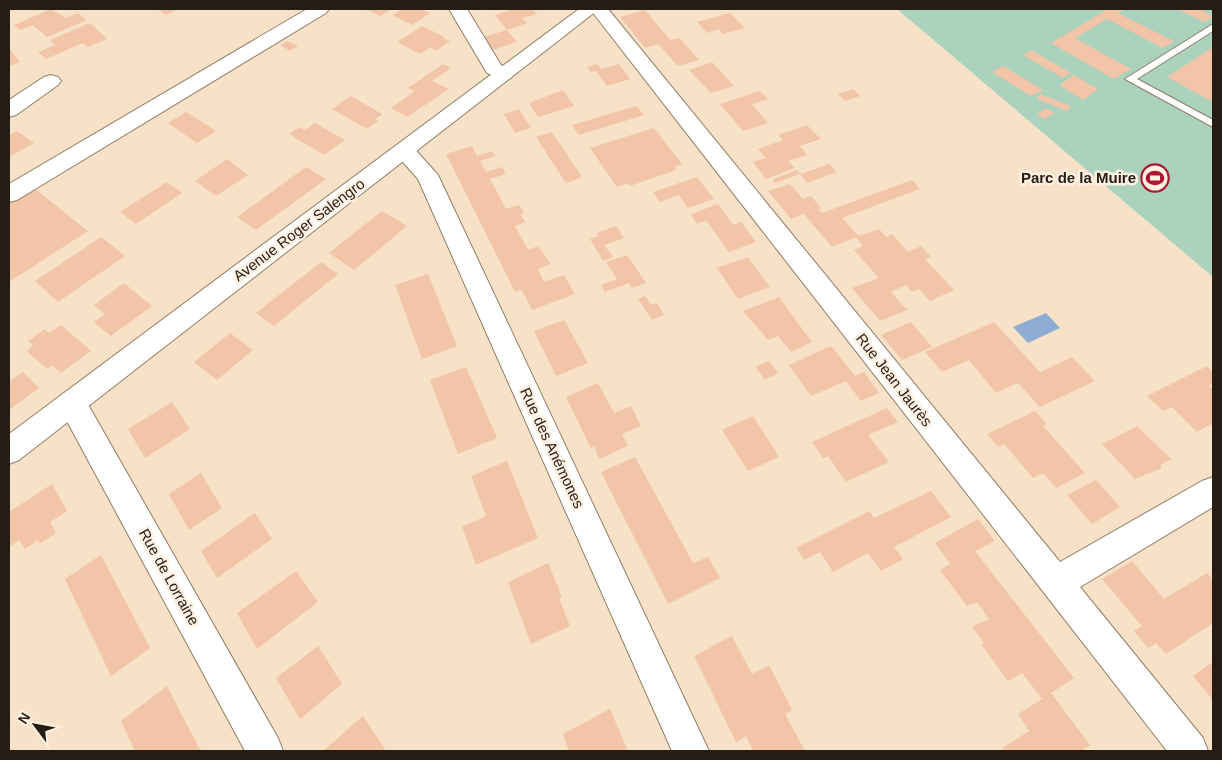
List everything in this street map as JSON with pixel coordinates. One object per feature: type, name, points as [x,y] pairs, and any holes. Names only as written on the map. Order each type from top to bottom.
[{"type":"street","points":[[9,194],[320,9]]},
{"type":"street","points":[[458,9],[494,69],[504,74]]},
{"type":"street","name":"Avenue Roger Salengro","points":[[9,451],[590,9]]},
{"type":"street","name":"Rue Jean Jaurès","points":[[599,9],[1190,751]]},
{"type":"street","points":[[9,110],[51,81]]},
{"type":"street","name":"Rue des Anémones","points":[[404,151],[427,175],[691,751]]},
{"type":"street","name":"Rue de Lorraine","points":[[72,402],[265,751]]},
{"type":"street","points":[[1055,583],[1213,491]]},
{"type":"lane","points":[[1213,27],[1130,79],[1213,124]]},
{"type":"green space","name":"Parc de la Muire","points":[[897,9],[1213,9],[1213,277]]},
{"type":"water","points":[[1046,313],[1060,328],[1028,343],[1013,327]]},
{"type":"building","points":[[51,9],[66,18],[78,13],[87,20],[47,37],[33,25],[20,30],[14,25]]},
{"type":"building","points":[[157,9],[179,9],[166,15]]},
{"type":"building","points":[[365,9],[392,9],[380,16]]},
{"type":"building","points":[[402,9],[421,9],[430,13],[412,25],[393,15]]},
{"type":"building","points":[[514,9],[532,9],[537,14],[522,18],[527,23],[507,30],[495,15]]},
{"type":"building","points":[[1108,9],[1125,9],[1118,13],[1174,41],[1163,48],[1107,19],[1075,38],[1131,69],[1114,79],[1051,43]]},
{"type":"building","points":[[1177,9],[1201,9],[1213,17],[1204,22]]},
{"type":"building","points":[[645,10],[670,40],[679,38],[699,60],[678,66],[658,44],[645,48],[620,17]]},
{"type":"building","points":[[730,13],[745,28],[723,34],[719,29],[707,33],[697,22]]},
{"type":"building","points":[[90,23],[107,39],[88,47],[83,43],[46,59],[38,52],[55,45],[50,40]]},
{"type":"building","points":[[422,26],[450,41],[436,51],[430,47],[420,54],[397,42]]},
{"type":"building","points":[[507,30],[517,42],[492,50],[483,37]]},
{"type":"building","points":[[287,41],[298,46],[290,51],[280,45]]},
{"type":"building","points":[[1213,47],[1213,102],[1167,77]]},
{"type":"building","points":[[9,48],[20,62],[9,66]]},
{"type":"building","points":[[1031,50],[1071,73],[1063,78],[1023,55]]},
{"type":"building","points":[[712,62],[734,86],[711,93],[689,70]]},
{"type":"building","points":[[443,64],[451,68],[432,81],[449,89],[407,117],[391,108],[415,91],[408,88]]},
{"type":"building","points":[[597,64],[601,69],[619,64],[630,79],[607,86],[596,71],[591,72],[587,67]]},
{"type":"building","points":[[1003,66],[1043,90],[1031,96],[992,72]]},
{"type":"building","points":[[1074,75],[1098,89],[1083,100],[1059,85]]},
{"type":"building","points":[[853,89],[860,96],[845,101],[838,94]]},
{"type":"building","points":[[563,90],[574,106],[538,117],[529,103]]},
{"type":"building","points":[[760,91],[768,99],[752,104],[768,123],[743,131],[720,104]]},
{"type":"building","points":[[1040,94],[1071,106],[1067,111],[1037,99]]},
{"type":"building","points":[[351,96],[382,114],[375,119],[378,121],[367,129],[332,109]]},
{"type":"building","points":[[636,106],[644,115],[579,135],[572,125]]},
{"type":"building","points":[[1047,108],[1054,113],[1045,119],[1037,114]]},
{"type":"building","points":[[519,109],[531,128],[515,133],[504,114]]},
{"type":"building","points":[[186,112],[216,131],[197,143],[168,123]]},
{"type":"building","points":[[315,123],[345,140],[324,155],[289,134],[299,127],[305,130]]},
{"type":"building","points":[[807,125],[821,139],[800,146],[807,155],[788,161],[795,168],[766,179],[753,162],[766,158],[758,149],[783,140],[778,135]]},
{"type":"building","points":[[654,128],[682,164],[674,167],[676,170],[630,186],[628,183],[617,187],[590,148]]},
{"type":"building","points":[[17,131],[34,143],[9,157],[9,135]]},
{"type":"building","points":[[552,132],[582,177],[566,183],[536,137]]},
{"type":"building","points":[[472,146],[477,156],[492,151],[495,156],[480,161],[486,172],[502,167],[506,174],[490,179],[506,209],[519,205],[524,213],[520,214],[525,222],[515,226],[528,250],[538,246],[551,264],[538,269],[544,282],[564,275],[575,294],[532,310],[522,290],[515,292],[446,154]]},
{"type":"building","points":[[227,159],[248,175],[216,196],[195,181]]},
{"type":"building","points":[[829,164],[837,172],[807,183],[800,174],[775,183],[773,179],[797,170],[801,174]]},
{"type":"building","points":[[306,167],[326,179],[256,230],[237,217]]},
{"type":"building","points":[[697,177],[714,199],[688,208],[679,195],[660,202],[653,192]]},
{"type":"building","points":[[912,180],[920,189],[842,218],[859,236],[879,229],[886,237],[892,234],[908,252],[921,246],[931,257],[925,259],[954,290],[930,301],[919,289],[912,292],[906,285],[891,292],[907,310],[880,321],[852,288],[879,278],[854,250],[863,246],[856,237],[832,247],[804,214],[791,219],[768,191],[790,184],[803,199],[811,196],[821,208],[818,209],[822,213]]},
{"type":"building","points":[[167,182],[182,193],[136,224],[120,212]]},
{"type":"building","points":[[30,185],[88,231],[9,282],[9,198]]},
{"type":"building","points":[[718,204],[733,225],[741,222],[756,242],[729,252],[706,220],[697,224],[691,214]]},
{"type":"building","points":[[382,211],[407,226],[354,270],[329,253]]},
{"type":"building","points":[[616,226],[624,238],[604,245],[613,257],[603,261],[590,239],[599,236],[597,233]]},
{"type":"building","points":[[101,237],[125,256],[58,302],[35,281]]},
{"type":"building","points":[[627,255],[646,283],[632,288],[629,283],[605,292],[601,285],[617,279],[606,262]]},
{"type":"building","points":[[748,257],[770,287],[738,299],[717,268]]},
{"type":"building","points":[[321,262],[338,274],[274,326],[256,313]]},
{"type":"building","points":[[428,274],[457,346],[422,359],[395,285]]},
{"type":"building","points":[[124,283],[152,306],[111,336],[94,322],[105,314],[94,305]]},
{"type":"building","points":[[645,296],[651,305],[657,303],[664,315],[652,320],[638,299]]},
{"type":"building","points":[[779,297],[812,342],[791,352],[778,336],[768,340],[743,311]]},
{"type":"building","points":[[564,320],[588,363],[556,376],[534,331]]},
{"type":"building","points":[[911,322],[932,347],[902,360],[881,335]]},
{"type":"building","points":[[994,322],[1040,372],[1072,357],[1095,381],[1040,407],[1018,383],[996,393],[969,360],[942,372],[925,352]]},
{"type":"building","points":[[61,325],[91,351],[61,373],[52,365],[47,369],[27,351],[33,345],[28,341],[45,329],[49,333]]},
{"type":"building","points":[[230,333],[253,350],[217,380],[194,362]]},
{"type":"building","points":[[831,346],[855,376],[864,372],[879,393],[861,401],[846,381],[811,396],[789,365]]},
{"type":"building","points":[[769,361],[778,373],[765,380],[756,367]]},
{"type":"building","points":[[1207,366],[1213,372],[1213,384],[1209,386],[1213,390],[1213,423],[1197,432],[1172,407],[1163,411],[1147,396]]},
{"type":"building","points":[[466,367],[497,438],[458,454],[430,380]]},
{"type":"building","points":[[23,372],[39,388],[9,410],[9,382]]},
{"type":"building","points":[[598,383],[614,413],[631,406],[641,426],[622,434],[628,446],[599,459],[594,446],[591,448],[566,397]]},
{"type":"building","points":[[172,402],[190,429],[145,458],[128,429]]},
{"type":"building","points":[[887,408],[898,422],[868,435],[889,462],[846,482],[828,456],[823,458],[812,442]]},
{"type":"building","points":[[1035,411],[1047,424],[1043,426],[1085,473],[1056,488],[1043,473],[1033,478],[1004,444],[998,447],[987,434]]},
{"type":"building","points":[[753,416],[779,457],[748,471],[722,430]]},
{"type":"building","points":[[1137,426],[1171,459],[1160,465],[1162,468],[1135,479],[1102,444]]},
{"type":"building","points":[[635,457],[693,563],[708,557],[720,578],[668,604],[601,472]]},
{"type":"building","points":[[507,461],[538,538],[476,565],[462,527],[486,516],[471,476]]},
{"type":"building","points":[[201,473],[222,508],[189,530],[169,494]]},
{"type":"building","points":[[1096,480],[1120,507],[1092,524],[1067,495]]},
{"type":"building","points":[[52,484],[67,511],[50,522],[56,533],[39,544],[38,540],[25,549],[19,540],[9,547],[9,512]]},
{"type":"building","points":[[931,491],[951,517],[894,547],[903,559],[881,571],[868,553],[833,572],[820,552],[804,560],[796,548],[869,511],[874,518]]},
{"type":"building","points":[[255,513],[272,539],[217,578],[201,551]]},
{"type":"building","points":[[978,519],[995,541],[975,551],[1074,678],[1051,693],[1090,745],[1081,751],[1005,751],[1002,748],[1029,731],[1018,714],[1042,699],[1022,673],[1008,681],[981,644],[984,643],[972,627],[989,619],[977,602],[967,606],[940,570],[950,564],[935,543]]},
{"type":"building","points":[[101,555],[150,648],[111,676],[65,579]]},
{"type":"building","points":[[1132,561],[1164,599],[1207,573],[1213,580],[1213,623],[1166,654],[1156,643],[1148,648],[1134,631],[1142,626],[1102,579]]},
{"type":"building","points":[[548,563],[562,597],[559,598],[570,626],[531,644],[508,582]]},
{"type":"building","points":[[296,571],[318,602],[257,649],[237,613]]},
{"type":"building","points":[[732,636],[752,674],[769,665],[792,710],[785,714],[805,751],[753,751],[746,736],[736,742],[694,656]]},
{"type":"building","points":[[318,646],[342,684],[300,719],[276,678]]},
{"type":"building","points":[[1213,662],[1213,700],[1193,676]]},
{"type":"building","points":[[167,686],[201,751],[135,751],[121,721]]},
{"type":"building","points":[[610,709],[628,751],[569,751],[563,734]]},
{"type":"building","points":[[363,716],[386,751],[323,751]]},
{"type":"place","name":"Parc de la Muire","points":[[1155,178]]}]
